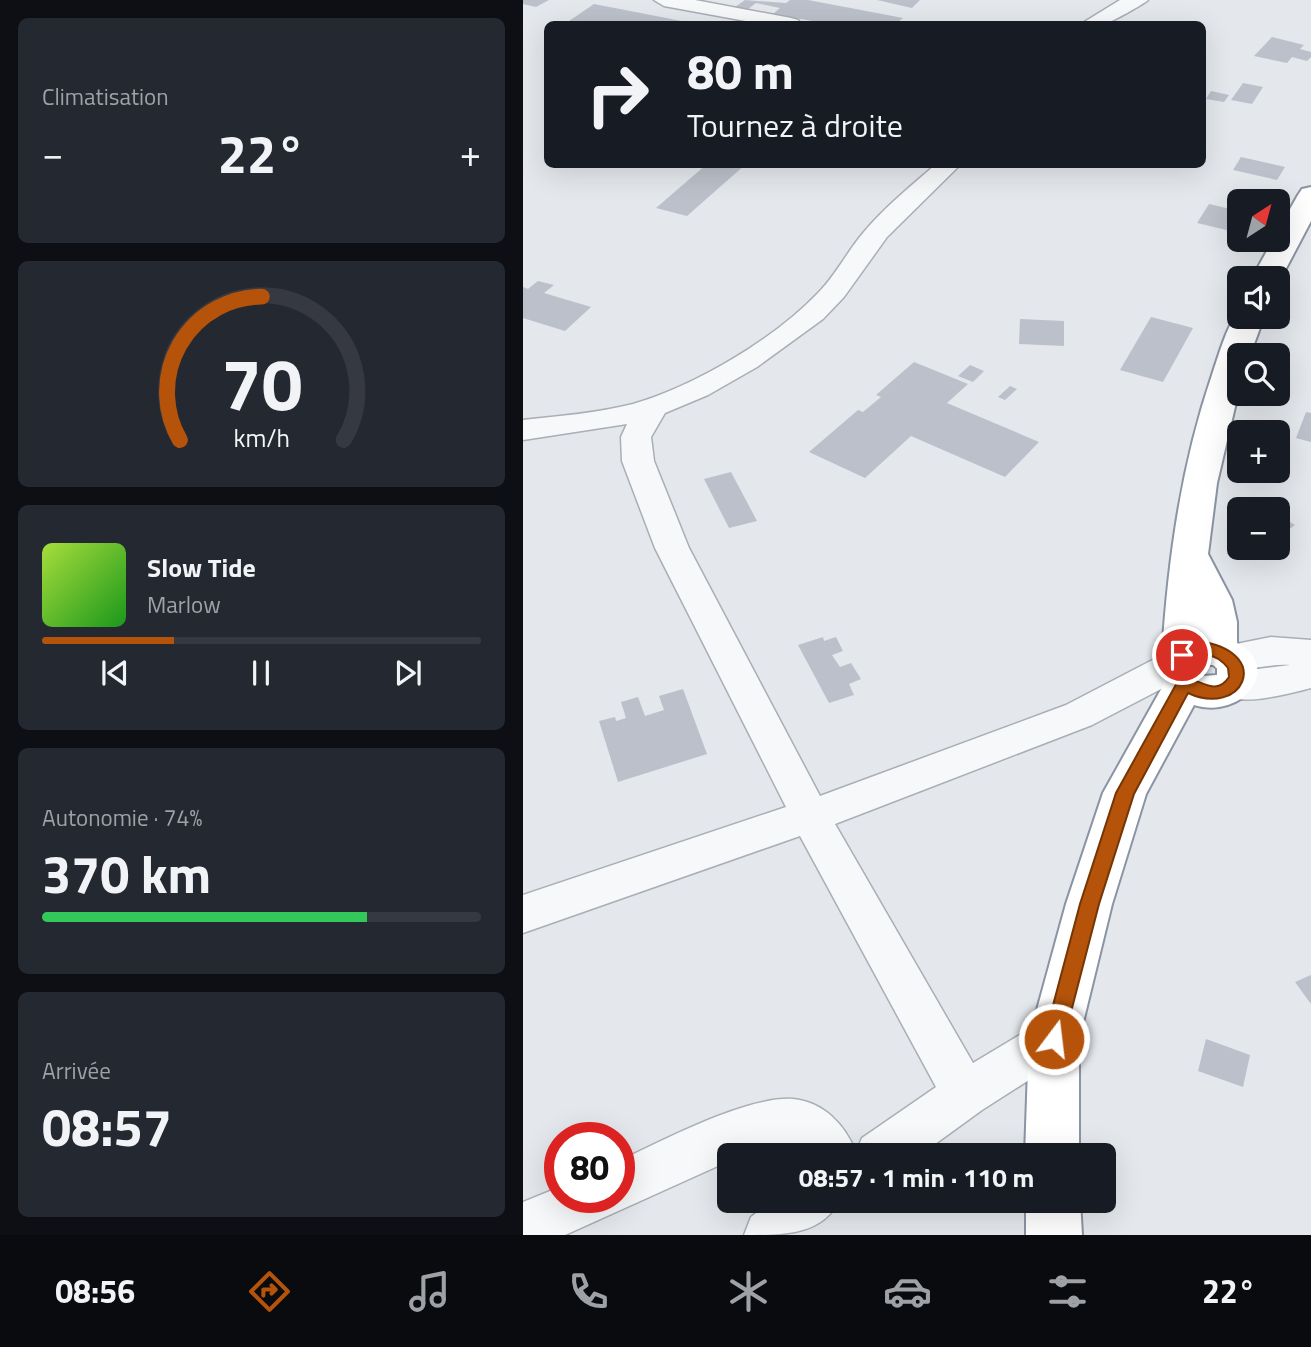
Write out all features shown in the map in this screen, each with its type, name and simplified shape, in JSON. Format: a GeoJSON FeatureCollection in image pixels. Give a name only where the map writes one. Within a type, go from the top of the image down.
{"type":"FeatureCollection","features":[{"type":"Feature","properties":{"kind":"highway"},"geometry":{"type":"LineString","coordinates":[[1273,266],[1311,195]]}},
{"type":"Feature","properties":{"kind":"highway"},"geometry":{"type":"LineString","coordinates":[[1052,1143],[1054,1039],[1089,904],[1125,793],[1204,666],[1184,593],[1204,451],[1229,364],[1244,329]]}},
{"type":"Feature","properties":{"kind":"highway"},"geometry":{"type":"LineString","coordinates":[[1053,1213],[1054,1235]]}},
{"type":"Feature","properties":{"kind":"street"},"geometry":{"type":"LineString","coordinates":[[664,0],[775,21]]}},
{"type":"Feature","properties":{"kind":"street"},"geometry":{"type":"LineString","coordinates":[[1096,21],[1119,7],[1138,0]]}},
{"type":"Feature","properties":{"kind":"street"},"geometry":{"type":"LineString","coordinates":[[523,430],[632,419],[777,343],[830,297],[868,243],[893,215],[946,168]]}},
{"type":"Feature","properties":{"kind":"street"},"geometry":{"type":"LineString","coordinates":[[632,419],[637,461],[672,548],[810,816],[965,1094]]}},
{"type":"Feature","properties":{"kind":"street"},"geometry":{"type":"LineString","coordinates":[[523,914],[810,816],[1204,666],[1271,650],[1311,654]]}},
{"type":"Feature","properties":{"kind":"street"},"geometry":{"type":"LineString","coordinates":[[1204,666],[1283,681],[1311,674]]}},
{"type":"Feature","properties":{"kind":"street"},"geometry":{"type":"LineString","coordinates":[[896,1143],[965,1094],[1054,1039]]}},
{"type":"Feature","properties":{"kind":"street"},"geometry":{"type":"LineString","coordinates":[[719,1143],[764,1126],[792,1123],[819,1133],[825,1143]]}},
{"type":"Feature","properties":{"kind":"street"},"geometry":{"type":"LineString","coordinates":[[635,1179],[717,1144]]}},
{"type":"Feature","properties":{"kind":"street"},"geometry":{"type":"LineString","coordinates":[[523,1227],[558,1213]]}},
{"type":"Feature","properties":{"kind":"street"},"geometry":{"type":"LineString","coordinates":[[769,1235],[798,1213]]}},
{"type":"Feature","properties":{"kind":"building"},"geometry":{"type":"Polygon","coordinates":[[[523,0],[549,0],[536,7],[523,4],[523,0]]]}},
{"type":"Feature","properties":{"kind":"building"},"geometry":{"type":"Polygon","coordinates":[[[745,0],[786,3],[790,0],[808,0],[903,18],[899,21],[812,21],[773,14],[780,8],[756,3],[744,12],[731,10],[745,0]]]}},
{"type":"Feature","properties":{"kind":"building"},"geometry":{"type":"Polygon","coordinates":[[[877,0],[920,0],[912,8],[877,0]]]}},
{"type":"Feature","properties":{"kind":"building"},"geometry":{"type":"Polygon","coordinates":[[[594,4],[682,21],[569,21],[594,4]]]}},
{"type":"Feature","properties":{"kind":"building"},"geometry":{"type":"Polygon","coordinates":[[[1272,37],[1304,45],[1300,49],[1311,52],[1311,57],[1307,61],[1292,57],[1287,63],[1254,56],[1272,37]]]}},
{"type":"Feature","properties":{"kind":"building"},"geometry":{"type":"Polygon","coordinates":[[[1243,83],[1263,87],[1252,104],[1231,100],[1243,83]]]}},
{"type":"Feature","properties":{"kind":"building"},"geometry":{"type":"Polygon","coordinates":[[[1211,91],[1229,95],[1224,102],[1206,99],[1211,91]]]}},
{"type":"Feature","properties":{"kind":"building"},"geometry":{"type":"Polygon","coordinates":[[[1241,157],[1285,167],[1277,180],[1233,170],[1241,157]]]}},
{"type":"Feature","properties":{"kind":"building"},"geometry":{"type":"Polygon","coordinates":[[[702,168],[741,168],[687,216],[656,208],[702,168]]]}},
{"type":"Feature","properties":{"kind":"building"},"geometry":{"type":"Polygon","coordinates":[[[1209,204],[1227,208],[1227,230],[1197,223],[1209,204]]]}},
{"type":"Feature","properties":{"kind":"building"},"geometry":{"type":"Polygon","coordinates":[[[538,281],[554,285],[544,293],[591,307],[565,331],[523,318],[523,287],[528,289],[538,281]]]}},
{"type":"Feature","properties":{"kind":"building"},"geometry":{"type":"Polygon","coordinates":[[[1151,317],[1193,328],[1163,382],[1120,370],[1151,317]]]}},
{"type":"Feature","properties":{"kind":"building"},"geometry":{"type":"Polygon","coordinates":[[[1020,319],[1064,321],[1064,346],[1019,344],[1020,319]]]}},
{"type":"Feature","properties":{"kind":"building"},"geometry":{"type":"Polygon","coordinates":[[[914,362],[968,384],[947,403],[1039,442],[1005,477],[911,436],[865,478],[809,452],[858,410],[863,412],[881,397],[876,395],[914,362]]]}},
{"type":"Feature","properties":{"kind":"building"},"geometry":{"type":"Polygon","coordinates":[[[970,365],[984,371],[973,382],[958,376],[970,365]]]}},
{"type":"Feature","properties":{"kind":"building"},"geometry":{"type":"Polygon","coordinates":[[[1010,386],[1017,389],[1005,400],[998,397],[1010,386]]]}},
{"type":"Feature","properties":{"kind":"building"},"geometry":{"type":"Polygon","coordinates":[[[1306,412],[1311,413],[1311,442],[1296,438],[1306,412]]]}},
{"type":"Feature","properties":{"kind":"building"},"geometry":{"type":"Polygon","coordinates":[[[731,472],[757,521],[729,528],[704,479],[731,472]]]}},
{"type":"Feature","properties":{"kind":"building"},"geometry":{"type":"Polygon","coordinates":[[[823,637],[824,641],[836,637],[843,651],[832,655],[840,667],[851,663],[861,679],[849,684],[854,695],[829,703],[798,645],[823,637]]]}},
{"type":"Feature","properties":{"kind":"building"},"geometry":{"type":"Polygon","coordinates":[[[683,689],[707,754],[618,782],[599,721],[615,717],[616,721],[626,718],[621,702],[638,697],[645,716],[664,710],[659,696],[683,689]]]}},
{"type":"Feature","properties":{"kind":"building"},"geometry":{"type":"Polygon","coordinates":[[[1311,975],[1311,1004],[1295,982],[1311,975]]]}},
{"type":"Feature","properties":{"kind":"building"},"geometry":{"type":"Polygon","coordinates":[[[1206,1039],[1250,1055],[1243,1087],[1198,1071],[1206,1039]]]}},
{"type":"Feature","properties":{"kind":"route"},"geometry":{"type":"LineString","coordinates":[[1054,1039],[1089,904],[1125,793],[1185,683],[1210,694],[1223,692],[1233,686],[1237,677],[1236,667],[1229,658],[1217,651],[1204,648],[1182,655]]}}]}
